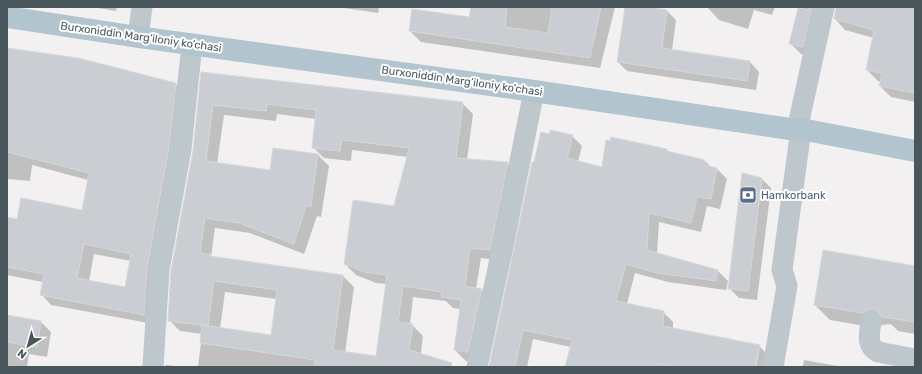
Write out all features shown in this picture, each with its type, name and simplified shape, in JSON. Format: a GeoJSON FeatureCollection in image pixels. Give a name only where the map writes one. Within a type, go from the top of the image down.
{"type":"FeatureCollection","features":[{"type":"Feature","properties":{"kind":"main road","name":"Burxoniddin Marg’iloniy ko’chasi"},"geometry":{"type":"LineString","coordinates":[[7,16],[138,37],[799,129],[915,151]]}},
{"type":"Feature","properties":{"kind":"street"},"geometry":{"type":"LineString","coordinates":[[138,37],[142,7]]}},
{"type":"Feature","properties":{"kind":"street"},"geometry":{"type":"LineString","coordinates":[[773,367],[787,286],[782,270],[799,129],[824,7]]}},
{"type":"Feature","properties":{"kind":"street"},"geometry":{"type":"LineString","coordinates":[[152,367],[159,270],[181,149],[192,44]]}},
{"type":"Feature","properties":{"kind":"street"},"geometry":{"type":"LineString","coordinates":[[477,367],[534,91]]}},
{"type":"Feature","properties":{"kind":"street"},"geometry":{"type":"LineString","coordinates":[[871,321],[869,342],[874,350],[915,359]]}},
{"type":"Feature","properties":{"kind":"building"},"geometry":{"type":"Polygon","coordinates":[[[471,7],[507,7],[505,27],[548,33],[552,7],[601,7],[590,58],[409,31],[412,9],[469,17],[471,7]]]}},
{"type":"Feature","properties":{"kind":"building"},"geometry":{"type":"Polygon","coordinates":[[[625,7],[646,7],[667,10],[662,48],[750,61],[747,81],[617,62],[625,7]]]}},
{"type":"Feature","properties":{"kind":"building"},"geometry":{"type":"Polygon","coordinates":[[[809,7],[812,7],[803,47],[789,44],[798,8],[809,10],[809,7]]]}},
{"type":"Feature","properties":{"kind":"building"},"geometry":{"type":"Polygon","coordinates":[[[836,7],[915,7],[915,93],[879,86],[882,73],[866,70],[874,30],[834,19],[836,7]]]}},
{"type":"Feature","properties":{"kind":"building"},"geometry":{"type":"Polygon","coordinates":[[[7,48],[78,58],[176,83],[169,147],[147,268],[144,315],[40,295],[44,274],[7,267],[7,217],[17,219],[21,198],[82,210],[89,173],[7,152],[7,48]],[[84,244],[77,278],[125,287],[131,254],[84,244]]]}},
{"type":"Feature","properties":{"kind":"building"},"geometry":{"type":"Polygon","coordinates":[[[201,72],[463,102],[456,158],[508,162],[490,250],[470,248],[465,286],[482,289],[468,352],[454,350],[461,300],[441,297],[442,292],[403,286],[398,322],[413,324],[409,350],[452,363],[451,367],[314,367],[315,360],[200,343],[202,325],[168,321],[171,271],[193,151],[201,72]],[[267,104],[266,111],[213,105],[206,161],[270,170],[273,148],[318,154],[311,206],[306,206],[294,244],[239,223],[205,218],[200,253],[211,255],[210,256],[343,275],[333,350],[376,356],[387,275],[365,272],[344,264],[353,200],[394,206],[409,148],[342,140],[340,151],[312,148],[316,110],[267,104]],[[214,281],[208,326],[271,335],[277,290],[214,281]]]}},
{"type":"Feature","properties":{"kind":"building"},"geometry":{"type":"Polygon","coordinates":[[[550,130],[573,135],[567,158],[602,167],[606,140],[610,141],[611,137],[667,149],[667,151],[705,160],[704,165],[717,168],[711,199],[697,197],[691,223],[649,213],[647,250],[718,270],[716,281],[657,273],[626,264],[616,301],[664,311],[663,326],[760,345],[755,367],[675,367],[659,364],[659,367],[565,367],[572,340],[523,330],[515,367],[489,367],[532,162],[534,162],[541,132],[549,134],[550,130]]]}},
{"type":"Feature","properties":{"kind":"building"},"geometry":{"type":"Polygon","coordinates":[[[742,173],[762,178],[748,291],[728,289],[742,173]]]}},
{"type":"Feature","properties":{"kind":"building"},"geometry":{"type":"Polygon","coordinates":[[[823,250],[915,266],[915,322],[882,317],[873,309],[862,313],[814,305],[823,250]]]}},
{"type":"Feature","properties":{"kind":"building"},"geometry":{"type":"Polygon","coordinates":[[[7,315],[41,321],[37,347],[7,342],[7,315]]]}},
{"type":"Feature","properties":{"kind":"place","name":"Hamkorbank"},"geometry":{"type":"Point","coordinates":[748,195]}}]}
